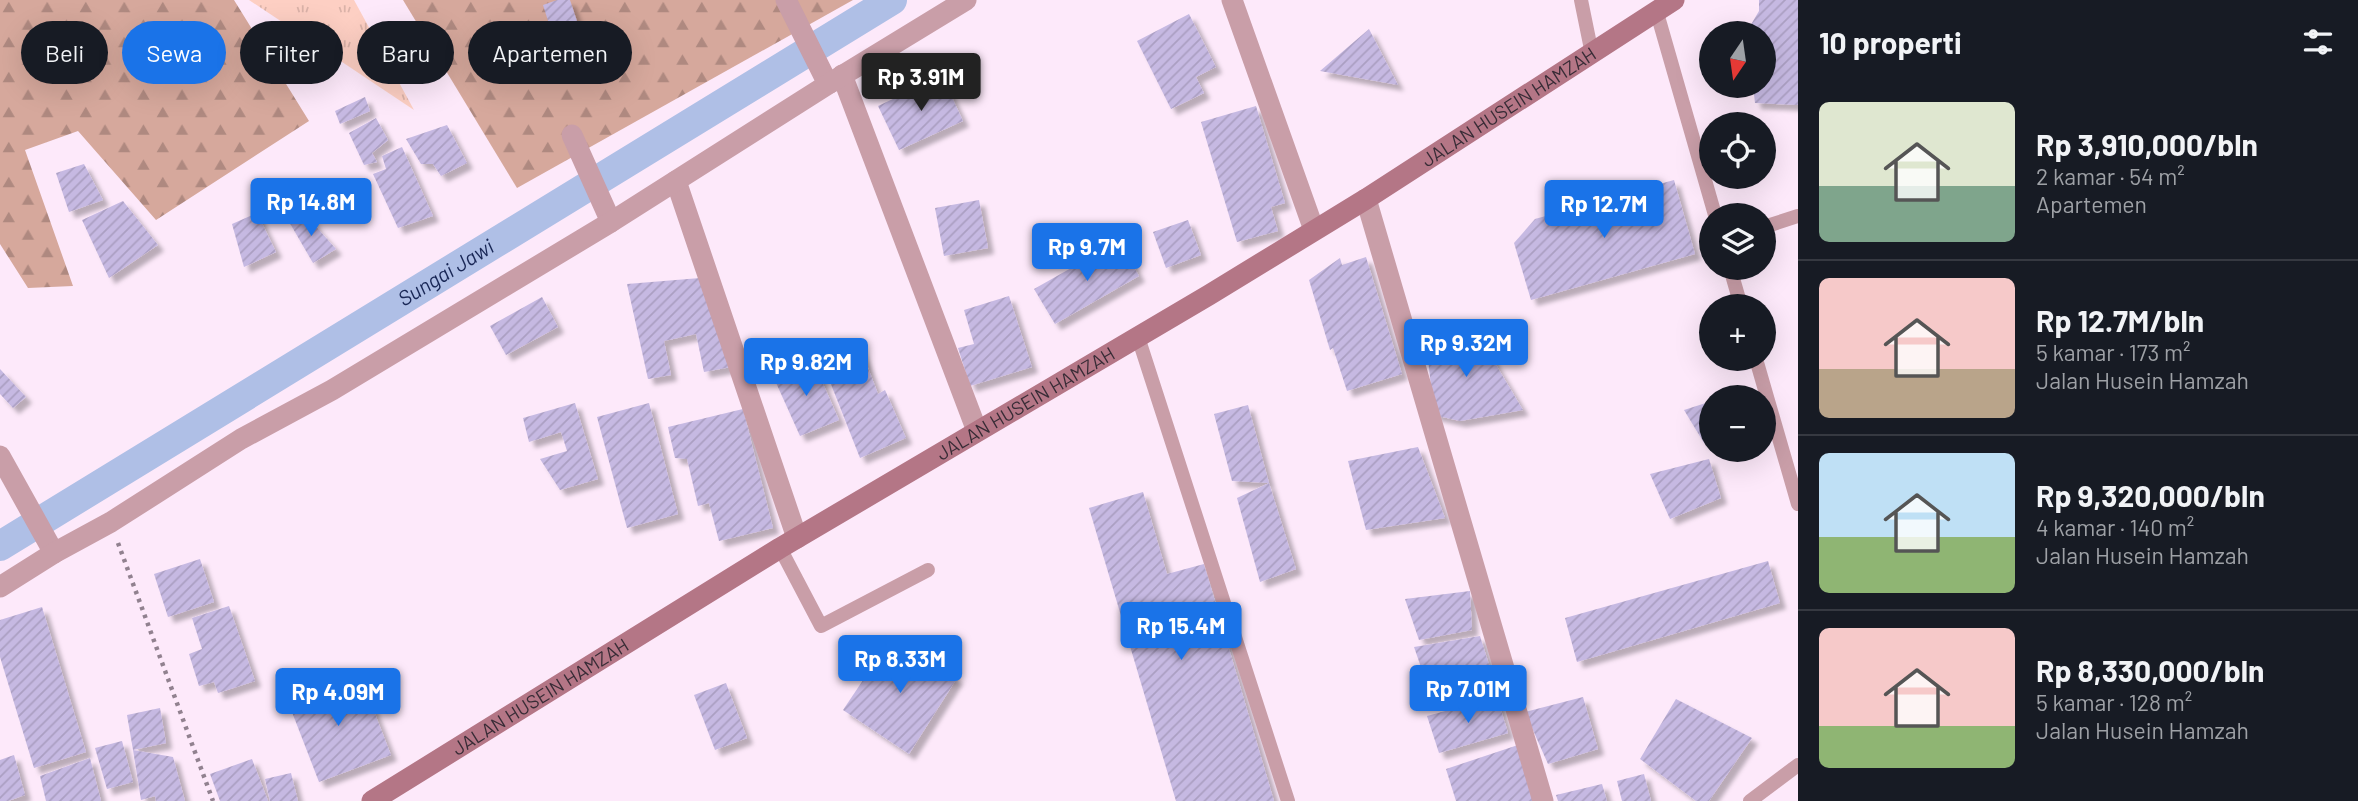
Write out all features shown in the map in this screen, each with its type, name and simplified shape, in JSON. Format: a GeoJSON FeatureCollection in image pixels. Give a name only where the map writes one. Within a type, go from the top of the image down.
{"type":"FeatureCollection","features":[{"type":"Feature","properties":{"kind":"street"},"geometry":{"type":"LineString","coordinates":[[786,0],[799,25],[839,83],[977,431]]}},
{"type":"Feature","properties":{"kind":"street"},"geometry":{"type":"LineString","coordinates":[[0,587],[51,547],[110,522],[241,439],[332,390],[839,83],[966,0]]}},
{"type":"Feature","properties":{"kind":"street"},"geometry":{"type":"LineString","coordinates":[[1232,0],[1314,230]]}},
{"type":"Feature","properties":{"kind":"street","name":"JALAN HUSEIN HAMZAH"},"geometry":{"type":"LineString","coordinates":[[372,801],[789,543],[1366,199],[1674,0]]}},
{"type":"Feature","properties":{"kind":"street"},"geometry":{"type":"LineString","coordinates":[[572,135],[611,222]]}},
{"type":"Feature","properties":{"kind":"street"},"geometry":{"type":"LineString","coordinates":[[676,181],[789,543]]}},
{"type":"Feature","properties":{"kind":"street"},"geometry":{"type":"LineString","coordinates":[[1366,199],[1543,801]]}},
{"type":"Feature","properties":{"kind":"street"},"geometry":{"type":"LineString","coordinates":[[0,456],[51,547]]}},
{"type":"Feature","properties":{"kind":"lane"},"geometry":{"type":"LineString","coordinates":[[1581,0],[1592,54]]}},
{"type":"Feature","properties":{"kind":"lane"},"geometry":{"type":"LineString","coordinates":[[1657,13],[1712,203]]}},
{"type":"Feature","properties":{"kind":"lane"},"geometry":{"type":"LineString","coordinates":[[1776,223],[1798,216]]}},
{"type":"Feature","properties":{"kind":"lane"},"geometry":{"type":"LineString","coordinates":[[1138,337],[1288,801]]}},
{"type":"Feature","properties":{"kind":"lane"},"geometry":{"type":"LineString","coordinates":[[1759,371],[1798,504]]}},
{"type":"Feature","properties":{"kind":"lane"},"geometry":{"type":"LineString","coordinates":[[789,543],[821,626],[928,570]]}},
{"type":"Feature","properties":{"kind":"lane"},"geometry":{"type":"LineString","coordinates":[[1750,801],[1796,771]]}},
{"type":"Feature","properties":{"kind":"path"},"geometry":{"type":"LineString","coordinates":[[110,522],[213,801]]}},
{"type":"Feature","properties":{"kind":"green space"},"geometry":{"type":"Polygon","coordinates":[[[0,0],[234,0],[247,21],[240,21],[240,84],[286,84],[309,121],[156,220],[78,131],[25,150],[73,286],[28,288],[0,244],[0,0]]]}},
{"type":"Feature","properties":{"kind":"green space"},"geometry":{"type":"Polygon","coordinates":[[[249,0],[354,0],[365,21],[357,21],[357,72],[343,63],[343,21],[280,21],[249,0]]]}},
{"type":"Feature","properties":{"kind":"green space"},"geometry":{"type":"Polygon","coordinates":[[[403,0],[853,0],[517,188],[454,84],[454,21],[416,21],[403,0]]]}},
{"type":"Feature","properties":{"kind":"green space"},"geometry":{"type":"Polygon","coordinates":[[[375,84],[400,84],[414,110],[375,84]]]}},
{"type":"Feature","properties":{"kind":"building"},"geometry":{"type":"Polygon","coordinates":[[[557,0],[570,0],[577,21],[548,21],[543,5],[557,0]]]}},
{"type":"Feature","properties":{"kind":"building"},"geometry":{"type":"Polygon","coordinates":[[[1759,0],[1798,0],[1798,105],[1755,103],[1754,98],[1776,98],[1776,21],[1753,21],[1759,11],[1759,0]]]}},
{"type":"Feature","properties":{"kind":"building"},"geometry":{"type":"Polygon","coordinates":[[[1189,14],[1216,67],[1196,77],[1204,93],[1171,109],[1137,41],[1189,14]]]}},
{"type":"Feature","properties":{"kind":"building"},"geometry":{"type":"Polygon","coordinates":[[[1369,29],[1398,85],[1320,71],[1369,29]]]}},
{"type":"Feature","properties":{"kind":"building"},"geometry":{"type":"Polygon","coordinates":[[[942,76],[963,121],[899,150],[878,106],[942,76]]]}},
{"type":"Feature","properties":{"kind":"building"},"geometry":{"type":"Polygon","coordinates":[[[365,97],[370,111],[340,124],[335,111],[365,97]]]}},
{"type":"Feature","properties":{"kind":"building"},"geometry":{"type":"Polygon","coordinates":[[[1256,106],[1285,203],[1271,207],[1278,231],[1237,242],[1201,122],[1256,106]]]}},
{"type":"Feature","properties":{"kind":"building"},"geometry":{"type":"Polygon","coordinates":[[[376,118],[388,140],[372,153],[377,162],[364,165],[349,133],[376,118]]]}},
{"type":"Feature","properties":{"kind":"building"},"geometry":{"type":"Polygon","coordinates":[[[447,125],[467,163],[441,176],[433,164],[421,164],[406,139],[447,125]]]}},
{"type":"Feature","properties":{"kind":"building"},"geometry":{"type":"Polygon","coordinates":[[[402,147],[433,216],[398,228],[373,174],[386,169],[382,156],[402,147]]]}},
{"type":"Feature","properties":{"kind":"building"},"geometry":{"type":"Polygon","coordinates":[[[84,164],[103,200],[69,212],[56,173],[84,164]]]}},
{"type":"Feature","properties":{"kind":"building"},"geometry":{"type":"Polygon","coordinates":[[[1674,180],[1695,254],[1531,300],[1514,243],[1535,219],[1674,180]]]}},
{"type":"Feature","properties":{"kind":"building"},"geometry":{"type":"Polygon","coordinates":[[[979,200],[988,248],[944,256],[935,208],[979,200]]]}},
{"type":"Feature","properties":{"kind":"building"},"geometry":{"type":"Polygon","coordinates":[[[123,201],[158,245],[109,278],[82,220],[123,201]]]}},
{"type":"Feature","properties":{"kind":"building"},"geometry":{"type":"Polygon","coordinates":[[[257,213],[276,252],[244,267],[232,224],[257,213]]]}},
{"type":"Feature","properties":{"kind":"building"},"geometry":{"type":"Polygon","coordinates":[[[304,213],[336,249],[313,263],[288,220],[304,213]]]}},
{"type":"Feature","properties":{"kind":"building"},"geometry":{"type":"Polygon","coordinates":[[[1188,220],[1201,255],[1166,268],[1153,232],[1188,220]]]}},
{"type":"Feature","properties":{"kind":"building"},"geometry":{"type":"Polygon","coordinates":[[[1119,241],[1139,276],[1055,324],[1034,289],[1119,241]]]}},
{"type":"Feature","properties":{"kind":"building"},"geometry":{"type":"Polygon","coordinates":[[[1366,257],[1402,374],[1347,391],[1333,348],[1330,350],[1309,280],[1340,258],[1342,265],[1366,257]]]}},
{"type":"Feature","properties":{"kind":"building"},"geometry":{"type":"Polygon","coordinates":[[[700,278],[731,367],[704,372],[696,334],[664,341],[671,375],[648,379],[627,284],[700,278]]]}},
{"type":"Feature","properties":{"kind":"building"},"geometry":{"type":"Polygon","coordinates":[[[1009,296],[1032,367],[970,386],[958,348],[974,344],[964,310],[1009,296]]]}},
{"type":"Feature","properties":{"kind":"building"},"geometry":{"type":"Polygon","coordinates":[[[542,297],[558,327],[506,355],[490,326],[542,297]]]}},
{"type":"Feature","properties":{"kind":"building"},"geometry":{"type":"Polygon","coordinates":[[[1425,331],[1480,338],[1523,410],[1460,421],[1434,415],[1425,331]]]}},
{"type":"Feature","properties":{"kind":"building"},"geometry":{"type":"Polygon","coordinates":[[[859,344],[878,394],[885,390],[906,438],[860,458],[821,359],[859,344]]]}},
{"type":"Feature","properties":{"kind":"building"},"geometry":{"type":"Polygon","coordinates":[[[813,361],[839,420],[800,436],[773,376],[813,361]]]}},
{"type":"Feature","properties":{"kind":"building"},"geometry":{"type":"Polygon","coordinates":[[[0,369],[26,397],[13,408],[0,394],[0,369]]]}},
{"type":"Feature","properties":{"kind":"building"},"geometry":{"type":"Polygon","coordinates":[[[575,403],[598,479],[560,490],[540,459],[567,451],[561,432],[529,442],[523,418],[575,403]]]}},
{"type":"Feature","properties":{"kind":"building"},"geometry":{"type":"Polygon","coordinates":[[[649,403],[678,514],[627,528],[597,417],[649,403]]]}},
{"type":"Feature","properties":{"kind":"building"},"geometry":{"type":"Polygon","coordinates":[[[1248,405],[1269,483],[1232,481],[1214,414],[1248,405]]]}},
{"type":"Feature","properties":{"kind":"building"},"geometry":{"type":"Polygon","coordinates":[[[1699,405],[1699,435],[1684,410],[1699,405]]]}},
{"type":"Feature","properties":{"kind":"building"},"geometry":{"type":"Polygon","coordinates":[[[743,409],[773,528],[719,541],[709,503],[698,506],[687,459],[675,458],[668,427],[743,409]]]}},
{"type":"Feature","properties":{"kind":"building"},"geometry":{"type":"Polygon","coordinates":[[[1418,447],[1445,518],[1366,530],[1348,461],[1418,447]]]}},
{"type":"Feature","properties":{"kind":"building"},"geometry":{"type":"Polygon","coordinates":[[[1699,462],[1710,462],[1721,498],[1670,519],[1650,474],[1699,462]]]}},
{"type":"Feature","properties":{"kind":"building"},"geometry":{"type":"Polygon","coordinates":[[[1269,483],[1296,569],[1260,582],[1237,498],[1269,483]]]}},
{"type":"Feature","properties":{"kind":"building"},"geometry":{"type":"Polygon","coordinates":[[[1143,492],[1167,574],[1204,564],[1274,801],[1176,801],[1089,508],[1143,492]]]}},
{"type":"Feature","properties":{"kind":"building"},"geometry":{"type":"Polygon","coordinates":[[[200,559],[214,602],[168,617],[154,574],[200,559]]]}},
{"type":"Feature","properties":{"kind":"building"},"geometry":{"type":"Polygon","coordinates":[[[1768,561],[1780,603],[1577,662],[1565,618],[1768,561]]]}},
{"type":"Feature","properties":{"kind":"building"},"geometry":{"type":"Polygon","coordinates":[[[1470,591],[1472,630],[1419,640],[1405,599],[1470,591]]]}},
{"type":"Feature","properties":{"kind":"building"},"geometry":{"type":"Polygon","coordinates":[[[229,606],[255,681],[218,693],[214,682],[199,686],[189,654],[202,649],[192,618],[229,606]]]}},
{"type":"Feature","properties":{"kind":"building"},"geometry":{"type":"Polygon","coordinates":[[[42,607],[86,752],[34,768],[0,657],[0,620],[42,607]]]}},
{"type":"Feature","properties":{"kind":"building"},"geometry":{"type":"Polygon","coordinates":[[[1480,636],[1495,684],[1433,702],[1414,647],[1480,636]]]}},
{"type":"Feature","properties":{"kind":"building"},"geometry":{"type":"Polygon","coordinates":[[[892,637],[957,678],[909,754],[843,710],[892,637]]]}},
{"type":"Feature","properties":{"kind":"building"},"geometry":{"type":"Polygon","coordinates":[[[361,678],[391,755],[319,782],[285,694],[320,680],[325,692],[361,678]]]}},
{"type":"Feature","properties":{"kind":"building"},"geometry":{"type":"Polygon","coordinates":[[[726,683],[747,738],[715,750],[694,695],[726,683]]]}},
{"type":"Feature","properties":{"kind":"building"},"geometry":{"type":"Polygon","coordinates":[[[1497,697],[1508,733],[1439,753],[1427,716],[1497,697]]]}},
{"type":"Feature","properties":{"kind":"building"},"geometry":{"type":"Polygon","coordinates":[[[1583,697],[1598,749],[1548,764],[1525,712],[1583,697]]]}},
{"type":"Feature","properties":{"kind":"building"},"geometry":{"type":"Polygon","coordinates":[[[1676,699],[1752,738],[1709,801],[1696,801],[1640,759],[1676,699]]]}},
{"type":"Feature","properties":{"kind":"building"},"geometry":{"type":"Polygon","coordinates":[[[160,708],[166,743],[133,750],[127,715],[160,708]]]}},
{"type":"Feature","properties":{"kind":"building"},"geometry":{"type":"Polygon","coordinates":[[[122,741],[133,782],[107,789],[95,748],[122,741]]]}},
{"type":"Feature","properties":{"kind":"building"},"geometry":{"type":"Polygon","coordinates":[[[1518,745],[1536,801],[1456,801],[1446,769],[1518,745]]]}},
{"type":"Feature","properties":{"kind":"building"},"geometry":{"type":"Polygon","coordinates":[[[133,750],[173,757],[185,801],[156,801],[155,796],[141,800],[133,750]]]}},
{"type":"Feature","properties":{"kind":"building"},"geometry":{"type":"Polygon","coordinates":[[[14,755],[25,795],[0,801],[0,760],[14,755]]]}},
{"type":"Feature","properties":{"kind":"building"},"geometry":{"type":"Polygon","coordinates":[[[90,758],[101,801],[46,801],[40,776],[90,758]]]}},
{"type":"Feature","properties":{"kind":"building"},"geometry":{"type":"Polygon","coordinates":[[[252,759],[268,801],[220,801],[210,774],[252,759]]]}},
{"type":"Feature","properties":{"kind":"building"},"geometry":{"type":"Polygon","coordinates":[[[291,773],[298,801],[270,801],[265,779],[291,773]]]}},
{"type":"Feature","properties":{"kind":"building"},"geometry":{"type":"Polygon","coordinates":[[[1644,774],[1651,801],[1622,801],[1617,781],[1644,774]]]}},
{"type":"Feature","properties":{"kind":"building"},"geometry":{"type":"Polygon","coordinates":[[[1602,784],[1607,801],[1558,801],[1556,795],[1602,784]]]}},
{"type":"Feature","properties":{"kind":"waterway","name":"Sungai Jawi"},"geometry":{"type":"LineString","coordinates":[[0,546],[892,0]]}}]}
